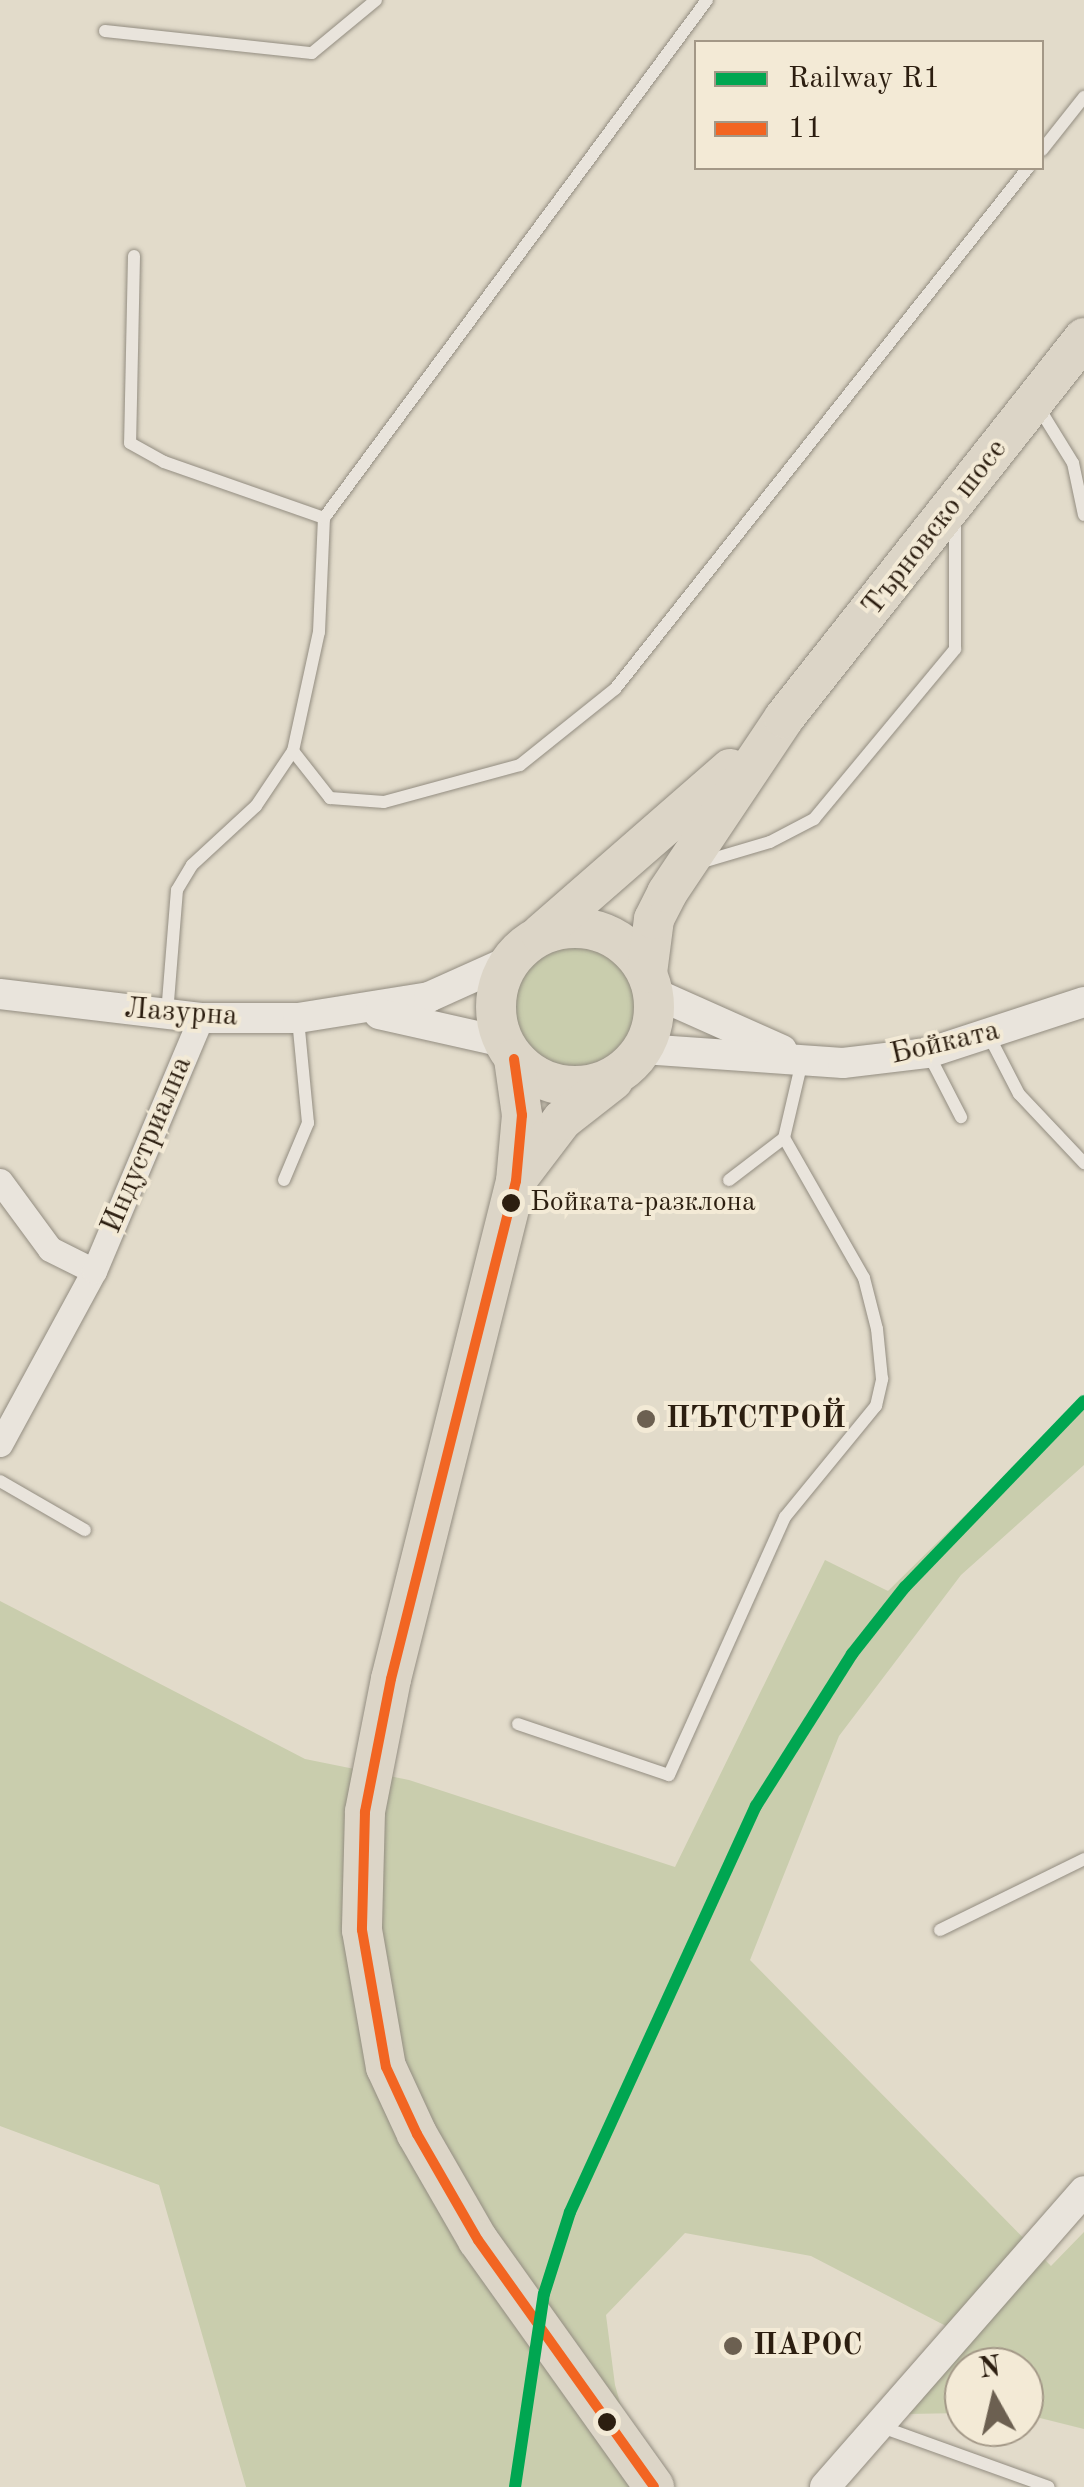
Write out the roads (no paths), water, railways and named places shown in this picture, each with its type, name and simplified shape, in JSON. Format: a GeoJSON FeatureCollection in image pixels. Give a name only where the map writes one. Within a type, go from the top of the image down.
{"type":"FeatureCollection","features":[{"type":"Feature","properties":{"kind":"main road","name":"Търновско шосе"},"geometry":{"type":"LineString","coordinates":[[650,983],[654,919],[683,868],[784,718],[1084,338]]}},
{"type":"Feature","properties":{"kind":"main road","name":"Търновско шосе"},"geometry":{"type":"LineString","coordinates":[[524,949],[784,718]]}},
{"type":"Feature","properties":{"kind":"main road"},"geometry":{"type":"LineString","coordinates":[[516,1181],[562,1120],[634,1059],[650,983],[632,952],[600,932],[563,928],[524,949],[495,1001],[522,1115],[516,1181],[433,1494],[361,1849],[366,1969],[386,2067],[478,2240],[654,2487]]}},
{"type":"Feature","properties":{"kind":"main road"},"geometry":{"type":"LineString","coordinates":[[508,1051],[556,1084],[592,1084],[634,1059]]}},
{"type":"Feature","properties":{"kind":"street","name":"Лазурна"},"geometry":{"type":"LineString","coordinates":[[0,994],[201,1018],[298,1018],[362,1011],[456,989],[524,949]]}},
{"type":"Feature","properties":{"kind":"street","name":"Бойката"},"geometry":{"type":"LineString","coordinates":[[650,983],[803,1059]]}},
{"type":"Feature","properties":{"kind":"street","name":"Бойката"},"geometry":{"type":"LineString","coordinates":[[634,1059],[803,1059],[842,1064],[928,1053],[1084,1002]]}},
{"type":"Feature","properties":{"kind":"street","name":"Лазурна"},"geometry":{"type":"LineString","coordinates":[[362,1011],[457,1026],[508,1051]]}},
{"type":"Feature","properties":{"kind":"street","name":"Индустриална"},"geometry":{"type":"LineString","coordinates":[[0,1444],[94,1271],[201,1018]]}},
{"type":"Feature","properties":{"kind":"street","name":"Индустриална"},"geometry":{"type":"LineString","coordinates":[[0,1180],[50,1249],[94,1271]]}},
{"type":"Feature","properties":{"kind":"street"},"geometry":{"type":"LineString","coordinates":[[825,2487],[1084,2192]]}},
{"type":"Feature","properties":{"kind":"lane"},"geometry":{"type":"LineString","coordinates":[[106,31],[312,53],[376,0]]}},
{"type":"Feature","properties":{"kind":"lane"},"geometry":{"type":"LineString","coordinates":[[167,1014],[177,890],[192,866],[256,806],[293,751],[319,632],[324,518],[707,0]]}},
{"type":"Feature","properties":{"kind":"lane"},"geometry":{"type":"LineString","coordinates":[[1044,147],[1084,97]]}},
{"type":"Feature","properties":{"kind":"lane"},"geometry":{"type":"LineString","coordinates":[[293,751],[330,798],[384,802],[520,765],[614,689],[1026,170]]}},
{"type":"Feature","properties":{"kind":"lane"},"geometry":{"type":"LineString","coordinates":[[134,256],[130,443],[164,462],[324,518]]}},
{"type":"Feature","properties":{"kind":"lane"},"geometry":{"type":"LineString","coordinates":[[1035,400],[1073,463],[1084,514]]}},
{"type":"Feature","properties":{"kind":"lane"},"geometry":{"type":"LineString","coordinates":[[683,868],[770,842],[814,819],[955,649],[955,502]]}},
{"type":"Feature","properties":{"kind":"lane"},"geometry":{"type":"LineString","coordinates":[[284,1180],[308,1123],[298,1018]]}},
{"type":"Feature","properties":{"kind":"lane"},"geometry":{"type":"LineString","coordinates":[[989,1036],[1019,1094],[1084,1164]]}},
{"type":"Feature","properties":{"kind":"lane"},"geometry":{"type":"LineString","coordinates":[[928,1053],[961,1118]]}},
{"type":"Feature","properties":{"kind":"lane"},"geometry":{"type":"LineString","coordinates":[[730,1180],[784,1138],[803,1059]]}},
{"type":"Feature","properties":{"kind":"lane"},"geometry":{"type":"LineString","coordinates":[[518,1724],[669,1775],[786,1517],[876,1406],[882,1379],[877,1329],[864,1278],[784,1138]]}},
{"type":"Feature","properties":{"kind":"lane"},"geometry":{"type":"LineString","coordinates":[[0,1481],[85,1530]]}},
{"type":"Feature","properties":{"kind":"lane"},"geometry":{"type":"LineString","coordinates":[[940,1930],[1084,1859]]}},
{"type":"Feature","properties":{"kind":"lane"},"geometry":{"type":"LineString","coordinates":[[879,2426],[1050,2487]]}},
{"type":"Feature","properties":{"kind":"rail line","name":"R1"},"geometry":{"type":"LineString","coordinates":[[515,2487],[544,2294],[570,2212],[756,1806],[852,1654],[905,1587],[1084,1401]]}},
{"type":"Feature","properties":{"kind":"place","name":"Бойката-разклона"},"geometry":{"type":"Point","coordinates":[511,1203]}},
{"type":"Feature","properties":{"kind":"place","name":"ПЪТСТРОЙ"},"geometry":{"type":"Point","coordinates":[646,1419]}},
{"type":"Feature","properties":{"kind":"place","name":"ПАРОС"},"geometry":{"type":"Point","coordinates":[733,2346]}}]}
